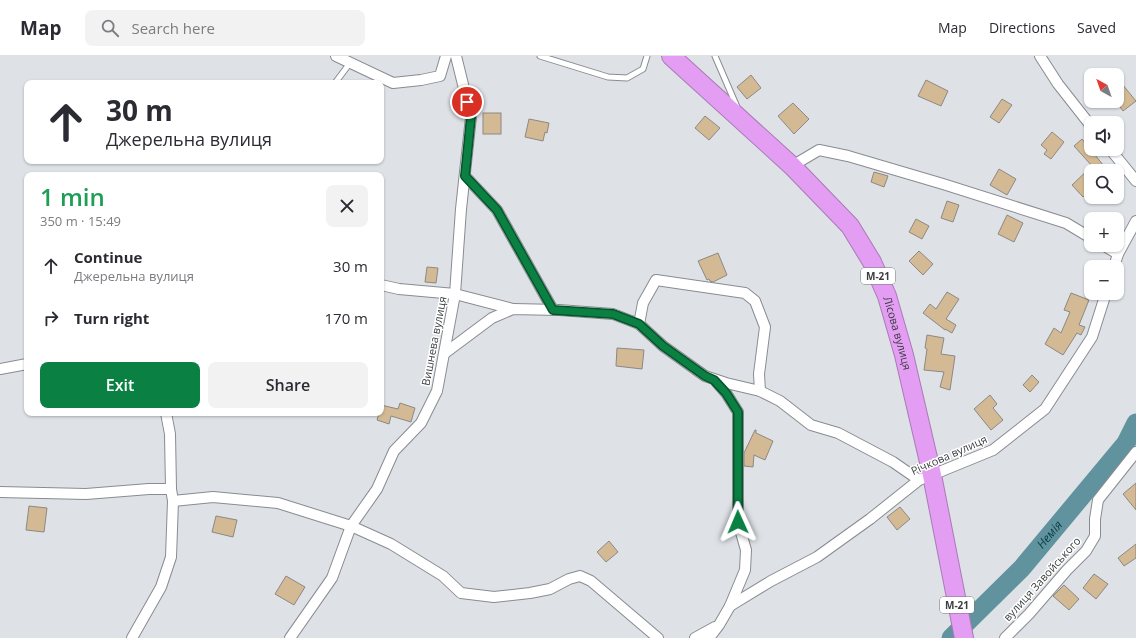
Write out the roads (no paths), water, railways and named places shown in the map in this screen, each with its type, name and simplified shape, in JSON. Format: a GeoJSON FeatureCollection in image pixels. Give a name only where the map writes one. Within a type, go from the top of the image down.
{"type":"FeatureCollection","features":[{"type":"Feature","properties":{"kind":"highway","name":"Лісова вулиця"},"geometry":{"type":"LineString","coordinates":[[671,56],[792,166],[850,226],[872,262],[887,296],[904,355],[926,478],[950,572],[964,638]]}},
{"type":"Feature","properties":{"kind":"street"},"geometry":{"type":"LineString","coordinates":[[336,56],[392,83],[421,80],[440,76],[446,56]]}},
{"type":"Feature","properties":{"kind":"street","name":"Вишнева вулиця"},"geometry":{"type":"LineString","coordinates":[[290,638],[332,578],[351,526],[377,489],[394,451],[421,423],[437,391],[455,294],[471,117],[456,56]]}},
{"type":"Feature","properties":{"kind":"street"},"geometry":{"type":"LineString","coordinates":[[1040,56],[1058,84],[1084,117]]}},
{"type":"Feature","properties":{"kind":"street"},"geometry":{"type":"LineString","coordinates":[[792,166],[819,150],[848,156],[1066,223],[1084,234]]}},
{"type":"Feature","properties":{"kind":"street"},"geometry":{"type":"LineString","coordinates":[[1116,156],[1136,181]]}},
{"type":"Feature","properties":{"kind":"street"},"geometry":{"type":"LineString","coordinates":[[465,176],[497,210],[553,310]]}},
{"type":"Feature","properties":{"kind":"street"},"geometry":{"type":"LineString","coordinates":[[1116,260],[1136,222]]}},
{"type":"Feature","properties":{"kind":"street"},"geometry":{"type":"LineString","coordinates":[[639,324],[643,302],[656,280],[745,293],[755,301],[765,327],[759,374],[760,391]]}},
{"type":"Feature","properties":{"kind":"street"},"geometry":{"type":"LineString","coordinates":[[384,286],[399,289],[455,294],[513,309],[613,314],[639,324],[663,346],[705,376],[714,380],[760,391],[780,401],[812,425],[838,433],[926,478]]}},
{"type":"Feature","properties":{"kind":"street","name":"Річкова вулиця"},"geometry":{"type":"LineString","coordinates":[[730,606],[771,581],[817,557],[926,478],[993,450],[1045,409],[1092,337],[1104,300]]}},
{"type":"Feature","properties":{"kind":"street"},"geometry":{"type":"LineString","coordinates":[[445,353],[492,318],[513,309]]}},
{"type":"Feature","properties":{"kind":"street"},"geometry":{"type":"LineString","coordinates":[[0,369],[24,365]]}},
{"type":"Feature","properties":{"kind":"street","name":"Річкова вулиця"},"geometry":{"type":"LineString","coordinates":[[709,638],[719,625],[730,606],[744,570],[746,550],[738,522],[738,412],[726,393],[714,380]]}},
{"type":"Feature","properties":{"kind":"street"},"geometry":{"type":"LineString","coordinates":[[132,638],[161,587],[170,557],[173,501],[171,489],[170,434],[167,416]]}},
{"type":"Feature","properties":{"kind":"street","name":"вулиця Завойського"},"geometry":{"type":"LineString","coordinates":[[1005,638],[1029,614],[1067,570],[1086,551],[1095,536],[1095,519],[1098,500],[1136,452]]}},
{"type":"Feature","properties":{"kind":"street"},"geometry":{"type":"LineString","coordinates":[[0,492],[86,494],[149,488],[171,489]]}},
{"type":"Feature","properties":{"kind":"street"},"geometry":{"type":"LineString","coordinates":[[173,501],[212,498],[278,503],[351,526],[391,544],[443,576],[461,593],[494,598],[530,593],[550,589],[568,579],[580,576],[591,582],[658,638]]}},
{"type":"Feature","properties":{"kind":"street"},"geometry":{"type":"LineString","coordinates":[[695,638],[719,625]]}},
{"type":"Feature","properties":{"kind":"lane"},"geometry":{"type":"LineString","coordinates":[[540,56],[614,78],[627,78],[643,68],[647,56]]}},
{"type":"Feature","properties":{"kind":"lane"},"geometry":{"type":"LineString","coordinates":[[715,56],[742,121]]}},
{"type":"Feature","properties":{"kind":"lane"},"geometry":{"type":"LineString","coordinates":[[337,80],[350,63]]}},
{"type":"Feature","properties":{"kind":"waterway","name":"Немія"},"geometry":{"type":"LineString","coordinates":[[951,638],[1022,568],[1126,443],[1136,423]]}}]}
